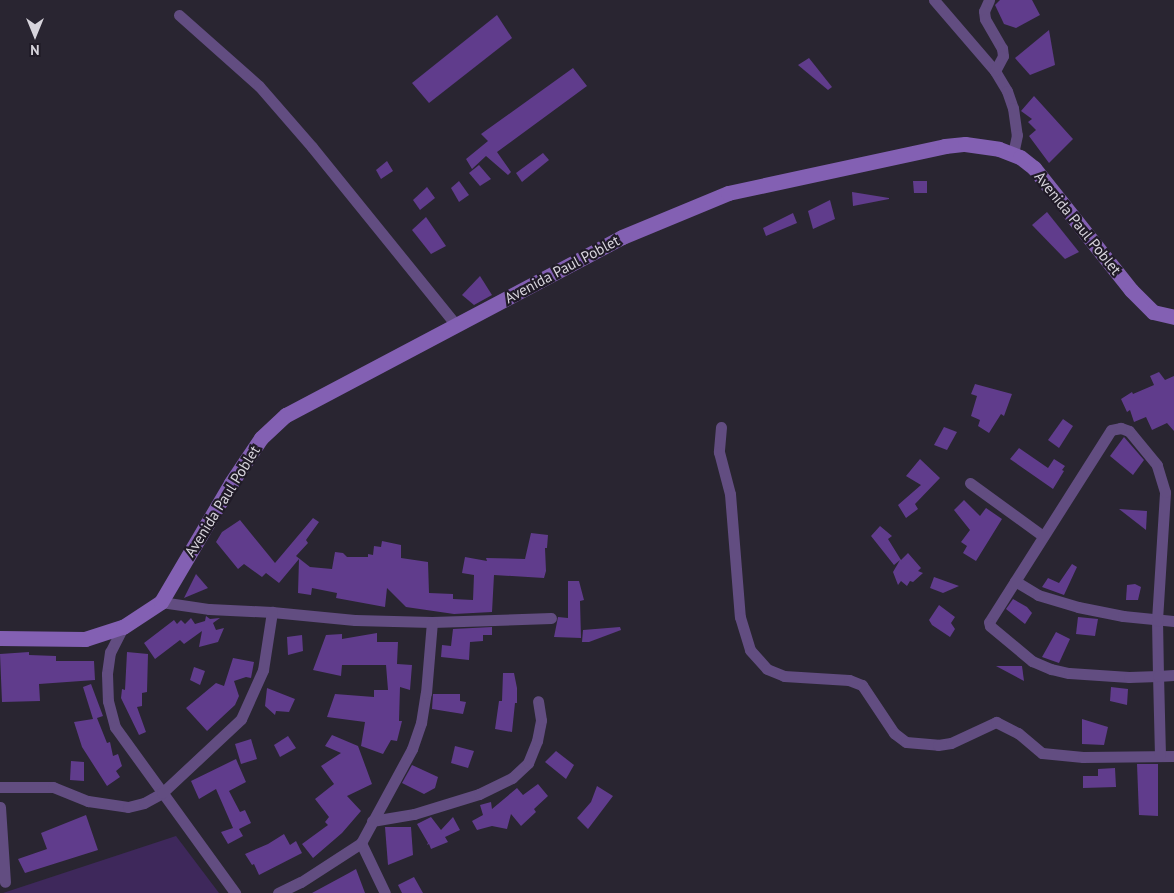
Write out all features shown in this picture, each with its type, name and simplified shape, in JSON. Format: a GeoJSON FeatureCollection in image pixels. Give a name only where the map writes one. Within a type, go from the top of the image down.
{"type":"FeatureCollection","features":[{"type":"Feature","properties":{"kind":"main road","name":"Avenida Paul Poblet"},"geometry":{"type":"LineString","coordinates":[[0,638],[85,639],[123,627],[161,602],[231,483],[272,426],[286,415],[622,237],[728,193],[890,156],[945,146],[982,145],[1013,154],[1034,168],[1131,290],[1153,312],[1174,317]]}},
{"type":"Feature","properties":{"kind":"street"},"geometry":{"type":"LineString","coordinates":[[934,0],[995,71],[1007,91],[1013,108],[1017,135],[1013,154]]}},
{"type":"Feature","properties":{"kind":"street"},"geometry":{"type":"LineString","coordinates":[[989,0],[984,11],[985,19],[1002,48],[1003,56],[995,71]]}},
{"type":"Feature","properties":{"kind":"street"},"geometry":{"type":"LineString","coordinates":[[179,15],[259,86],[312,147],[456,325]]}},
{"type":"Feature","properties":{"kind":"street"},"geometry":{"type":"LineString","coordinates":[[721,427],[720,452],[730,494],[740,616],[750,650],[767,669],[784,676],[849,680],[862,685],[894,733],[906,742],[938,745],[951,743],[996,722],[1018,733],[1042,753],[1083,757],[1174,756]]}},
{"type":"Feature","properties":{"kind":"street"},"geometry":{"type":"LineString","coordinates":[[1160,756],[1158,676],[1157,620],[1170,492],[1157,465],[1129,431],[1121,428],[1111,430],[989,622],[990,626],[1032,661],[1069,674],[1129,677],[1158,676],[1174,675]]}},
{"type":"Feature","properties":{"kind":"street"},"geometry":{"type":"LineString","coordinates":[[970,482],[1043,536]]}},
{"type":"Feature","properties":{"kind":"street"},"geometry":{"type":"LineString","coordinates":[[1015,581],[1038,595],[1078,607],[1174,621]]}},
{"type":"Feature","properties":{"kind":"street"},"geometry":{"type":"LineString","coordinates":[[161,602],[209,609],[272,612],[355,620],[432,622],[551,618]]}},
{"type":"Feature","properties":{"kind":"street"},"geometry":{"type":"LineString","coordinates":[[0,787],[53,787],[88,801],[128,808],[144,803],[162,793],[241,719],[262,670],[272,612]]}},
{"type":"Feature","properties":{"kind":"street"},"geometry":{"type":"LineString","coordinates":[[278,893],[301,882],[361,844],[412,749],[421,722],[426,693],[432,622]]}},
{"type":"Feature","properties":{"kind":"street"},"geometry":{"type":"LineString","coordinates":[[123,627],[110,652],[107,674],[110,710],[115,727],[235,893]]}},
{"type":"Feature","properties":{"kind":"street"},"geometry":{"type":"LineString","coordinates":[[372,821],[414,814],[479,794],[512,778],[528,763],[537,741],[541,720],[538,701]]}},
{"type":"Feature","properties":{"kind":"street"},"geometry":{"type":"LineString","coordinates":[[0,807],[5,882]]}},
{"type":"Feature","properties":{"kind":"street"},"geometry":{"type":"LineString","coordinates":[[361,844],[385,893]]}},
{"type":"Feature","properties":{"kind":"shaded area"},"geometry":{"type":"Polygon","coordinates":[[[176,836],[219,893],[3,893],[176,836]]]}},
{"type":"Feature","properties":{"kind":"building"},"geometry":{"type":"Polygon","coordinates":[[[1000,0],[1032,0],[1040,15],[1016,28],[1004,24],[995,5],[1000,0]]]}},
{"type":"Feature","properties":{"kind":"building"},"geometry":{"type":"Polygon","coordinates":[[[497,15],[512,38],[429,103],[412,83],[497,15]]]}},
{"type":"Feature","properties":{"kind":"building"},"geometry":{"type":"Polygon","coordinates":[[[1049,30],[1055,65],[1030,75],[1015,58],[1049,30]]]}},
{"type":"Feature","properties":{"kind":"building"},"geometry":{"type":"Polygon","coordinates":[[[809,58],[832,87],[828,90],[798,65],[809,58]]]}},
{"type":"Feature","properties":{"kind":"building"},"geometry":{"type":"Polygon","coordinates":[[[573,68],[587,86],[497,152],[511,172],[508,175],[486,156],[472,169],[466,159],[488,141],[481,134],[573,68]]]}},
{"type":"Feature","properties":{"kind":"building"},"geometry":{"type":"Polygon","coordinates":[[[1034,96],[1073,139],[1049,163],[1029,136],[1036,130],[1028,122],[1032,119],[1021,111],[1034,96]]]}},
{"type":"Feature","properties":{"kind":"building"},"geometry":{"type":"Polygon","coordinates":[[[543,153],[549,160],[522,182],[516,173],[543,153]]]}},
{"type":"Feature","properties":{"kind":"building"},"geometry":{"type":"Polygon","coordinates":[[[387,161],[393,171],[381,179],[376,170],[387,161]]]}},
{"type":"Feature","properties":{"kind":"building"},"geometry":{"type":"Polygon","coordinates":[[[479,165],[491,179],[480,186],[469,173],[479,165]]]}},
{"type":"Feature","properties":{"kind":"building"},"geometry":{"type":"Polygon","coordinates":[[[459,181],[469,195],[459,202],[451,188],[459,181]]]}},
{"type":"Feature","properties":{"kind":"building"},"geometry":{"type":"Polygon","coordinates":[[[913,181],[927,181],[927,193],[914,193],[913,181]]]}},
{"type":"Feature","properties":{"kind":"building"},"geometry":{"type":"Polygon","coordinates":[[[427,187],[435,198],[420,210],[413,200],[427,187]]]}},
{"type":"Feature","properties":{"kind":"building"},"geometry":{"type":"Polygon","coordinates":[[[852,192],[889,198],[889,199],[853,206],[852,192]]]}},
{"type":"Feature","properties":{"kind":"building"},"geometry":{"type":"Polygon","coordinates":[[[830,200],[835,219],[813,229],[808,211],[830,200]]]}},
{"type":"Feature","properties":{"kind":"building"},"geometry":{"type":"Polygon","coordinates":[[[1047,212],[1079,252],[1065,259],[1032,225],[1047,212]]]}},
{"type":"Feature","properties":{"kind":"building"},"geometry":{"type":"Polygon","coordinates":[[[793,213],[797,223],[766,236],[763,228],[793,213]]]}},
{"type":"Feature","properties":{"kind":"building"},"geometry":{"type":"Polygon","coordinates":[[[426,217],[446,246],[431,254],[412,230],[426,217]]]}},
{"type":"Feature","properties":{"kind":"building"},"geometry":{"type":"Polygon","coordinates":[[[480,276],[492,295],[474,305],[462,295],[480,276]]]}},
{"type":"Feature","properties":{"kind":"building"},"geometry":{"type":"Polygon","coordinates":[[[1159,372],[1165,380],[1174,376],[1174,431],[1167,423],[1152,430],[1146,417],[1134,422],[1130,410],[1127,412],[1121,399],[1132,392],[1133,394],[1154,385],[1150,376],[1159,372]]]}},
{"type":"Feature","properties":{"kind":"building"},"geometry":{"type":"Polygon","coordinates":[[[975,384],[1012,394],[1004,416],[1001,414],[989,433],[978,426],[980,420],[971,416],[977,396],[971,394],[975,384]]]}},
{"type":"Feature","properties":{"kind":"building"},"geometry":{"type":"Polygon","coordinates":[[[1063,419],[1073,426],[1059,448],[1048,440],[1063,419]]]}},
{"type":"Feature","properties":{"kind":"building"},"geometry":{"type":"Polygon","coordinates":[[[944,427],[957,432],[947,450],[934,445],[944,427]]]}},
{"type":"Feature","properties":{"kind":"building"},"geometry":{"type":"Polygon","coordinates":[[[1124,437],[1144,460],[1133,475],[1110,456],[1124,437]]]}},
{"type":"Feature","properties":{"kind":"building"},"geometry":{"type":"Polygon","coordinates":[[[1019,448],[1048,468],[1054,459],[1065,466],[1053,489],[1010,459],[1019,448]]]}},
{"type":"Feature","properties":{"kind":"building"},"geometry":{"type":"Polygon","coordinates":[[[920,459],[940,478],[915,504],[918,509],[906,518],[898,505],[921,485],[906,476],[920,459]]]}},
{"type":"Feature","properties":{"kind":"building"},"geometry":{"type":"Polygon","coordinates":[[[964,500],[980,516],[986,508],[1002,519],[976,561],[963,553],[967,546],[961,542],[970,530],[954,510],[964,500]]]}},
{"type":"Feature","properties":{"kind":"building"},"geometry":{"type":"Polygon","coordinates":[[[1119,509],[1147,511],[1146,530],[1119,509]]]}},
{"type":"Feature","properties":{"kind":"building"},"geometry":{"type":"Polygon","coordinates":[[[313,518],[319,522],[306,540],[308,543],[296,556],[310,567],[332,569],[335,552],[343,553],[347,557],[368,557],[368,554],[373,555],[374,546],[381,547],[382,541],[401,545],[401,558],[428,562],[429,593],[453,594],[453,599],[473,600],[474,575],[462,573],[465,557],[487,561],[486,558],[525,559],[531,533],[548,535],[547,548],[545,548],[546,571],[544,578],[494,575],[492,612],[454,614],[406,607],[387,588],[385,607],[336,598],[337,593],[312,588],[311,595],[298,593],[299,559],[279,583],[266,573],[262,577],[244,564],[238,569],[216,542],[222,532],[240,520],[275,563],[313,518]]]}},
{"type":"Feature","properties":{"kind":"building"},"geometry":{"type":"Polygon","coordinates":[[[880,526],[892,536],[888,539],[901,560],[908,553],[921,568],[918,571],[923,573],[913,582],[910,581],[907,586],[901,581],[898,585],[893,572],[900,560],[894,565],[871,536],[880,526]]]}},
{"type":"Feature","properties":{"kind":"building"},"geometry":{"type":"Polygon","coordinates":[[[1072,564],[1077,567],[1064,595],[1042,587],[1048,578],[1059,583],[1072,564]]]}},
{"type":"Feature","properties":{"kind":"building"},"geometry":{"type":"Polygon","coordinates":[[[196,574],[208,588],[184,598],[196,574]]]}},
{"type":"Feature","properties":{"kind":"building"},"geometry":{"type":"Polygon","coordinates":[[[934,577],[959,586],[943,593],[930,588],[934,577]]]}},
{"type":"Feature","properties":{"kind":"building"},"geometry":{"type":"Polygon","coordinates":[[[568,581],[579,581],[584,600],[580,601],[581,638],[554,637],[558,617],[568,618],[568,581]]]}},
{"type":"Feature","properties":{"kind":"building"},"geometry":{"type":"Polygon","coordinates":[[[1135,584],[1141,587],[1138,600],[1126,600],[1127,585],[1135,584]]]}},
{"type":"Feature","properties":{"kind":"building"},"geometry":{"type":"Polygon","coordinates":[[[1013,599],[1027,607],[1032,613],[1025,624],[1006,609],[1013,599]]]}},
{"type":"Feature","properties":{"kind":"building"},"geometry":{"type":"Polygon","coordinates":[[[939,605],[955,617],[951,623],[955,629],[950,637],[932,625],[929,620],[939,605]]]}},
{"type":"Feature","properties":{"kind":"building"},"geometry":{"type":"Polygon","coordinates":[[[206,616],[210,619],[220,618],[213,623],[216,630],[224,628],[218,642],[199,647],[202,631],[184,644],[180,640],[155,659],[144,643],[174,620],[177,624],[181,620],[185,624],[191,618],[195,624],[205,621],[206,616]]]}},
{"type":"Feature","properties":{"kind":"building"},"geometry":{"type":"Polygon","coordinates":[[[1078,617],[1098,619],[1095,636],[1076,634],[1078,617]]]}},
{"type":"Feature","properties":{"kind":"building"},"geometry":{"type":"Polygon","coordinates":[[[492,627],[492,635],[483,635],[483,641],[470,642],[469,660],[441,657],[442,645],[451,646],[453,629],[492,627]]]}},
{"type":"Feature","properties":{"kind":"building"},"geometry":{"type":"Polygon","coordinates":[[[620,627],[621,630],[589,642],[582,642],[583,630],[620,627]]]}},
{"type":"Feature","properties":{"kind":"building"},"geometry":{"type":"Polygon","coordinates":[[[1056,632],[1070,639],[1059,663],[1042,657],[1056,632]]]}},
{"type":"Feature","properties":{"kind":"building"},"geometry":{"type":"Polygon","coordinates":[[[377,633],[377,642],[398,642],[397,664],[412,665],[410,690],[400,687],[399,721],[402,721],[397,741],[391,740],[383,754],[361,746],[365,722],[327,717],[335,694],[374,697],[374,690],[388,690],[386,665],[342,665],[341,676],[313,670],[326,635],[342,634],[342,639],[377,633]]]}},
{"type":"Feature","properties":{"kind":"building"},"geometry":{"type":"Polygon","coordinates":[[[302,635],[303,651],[288,655],[287,637],[302,635]]]}},
{"type":"Feature","properties":{"kind":"building"},"geometry":{"type":"Polygon","coordinates":[[[29,652],[29,655],[56,656],[56,661],[94,661],[95,680],[39,684],[40,701],[2,702],[0,654],[29,652]]]}},
{"type":"Feature","properties":{"kind":"building"},"geometry":{"type":"Polygon","coordinates":[[[127,652],[148,654],[147,692],[142,693],[142,706],[137,707],[146,732],[139,735],[121,698],[122,689],[125,690],[127,652]]]}},
{"type":"Feature","properties":{"kind":"building"},"geometry":{"type":"Polygon","coordinates":[[[233,658],[254,662],[251,678],[246,677],[234,681],[239,696],[235,705],[207,731],[186,708],[216,683],[224,686],[233,658]]]}},
{"type":"Feature","properties":{"kind":"building"},"geometry":{"type":"Polygon","coordinates":[[[996,666],[1022,666],[1024,681],[996,666]]]}},
{"type":"Feature","properties":{"kind":"building"},"geometry":{"type":"Polygon","coordinates":[[[194,667],[205,671],[200,685],[190,680],[194,667]]]}},
{"type":"Feature","properties":{"kind":"building"},"geometry":{"type":"Polygon","coordinates":[[[503,673],[514,673],[517,688],[517,703],[515,703],[512,732],[495,729],[499,701],[502,701],[503,673]]]}},
{"type":"Feature","properties":{"kind":"building"},"geometry":{"type":"Polygon","coordinates":[[[91,684],[103,716],[97,718],[107,743],[110,742],[113,756],[118,754],[122,766],[116,771],[120,777],[107,786],[82,747],[74,722],[93,719],[83,687],[91,684]]]}},
{"type":"Feature","properties":{"kind":"building"},"geometry":{"type":"Polygon","coordinates":[[[1111,687],[1128,689],[1127,705],[1110,701],[1111,687]]]}},
{"type":"Feature","properties":{"kind":"building"},"geometry":{"type":"Polygon","coordinates":[[[267,688],[295,699],[289,712],[276,711],[275,715],[265,706],[267,688]]]}},
{"type":"Feature","properties":{"kind":"building"},"geometry":{"type":"Polygon","coordinates":[[[433,694],[460,694],[460,701],[466,702],[463,714],[432,709],[433,694]]]}},
{"type":"Feature","properties":{"kind":"building"},"geometry":{"type":"Polygon","coordinates":[[[1082,719],[1108,727],[1104,745],[1082,744],[1082,719]]]}},
{"type":"Feature","properties":{"kind":"building"},"geometry":{"type":"Polygon","coordinates":[[[332,735],[358,746],[372,784],[347,796],[361,811],[342,833],[313,858],[302,844],[328,825],[325,822],[329,817],[315,799],[334,784],[321,766],[341,753],[325,746],[332,735]]]}},
{"type":"Feature","properties":{"kind":"building"},"geometry":{"type":"Polygon","coordinates":[[[288,736],[296,748],[280,757],[274,745],[288,736]]]}},
{"type":"Feature","properties":{"kind":"building"},"geometry":{"type":"Polygon","coordinates":[[[251,739],[257,759],[241,764],[235,744],[251,739]]]}},
{"type":"Feature","properties":{"kind":"building"},"geometry":{"type":"Polygon","coordinates":[[[455,746],[474,751],[468,768],[451,763],[455,746]]]}},
{"type":"Feature","properties":{"kind":"building"},"geometry":{"type":"Polygon","coordinates":[[[556,751],[574,765],[566,779],[545,762],[556,751]]]}},
{"type":"Feature","properties":{"kind":"building"},"geometry":{"type":"Polygon","coordinates":[[[236,759],[246,782],[229,791],[240,812],[245,810],[251,823],[239,829],[243,836],[228,844],[221,832],[233,828],[216,789],[199,799],[191,781],[236,759]]]}},
{"type":"Feature","properties":{"kind":"building"},"geometry":{"type":"Polygon","coordinates":[[[71,761],[84,762],[84,781],[70,780],[71,761]]]}},
{"type":"Feature","properties":{"kind":"building"},"geometry":{"type":"Polygon","coordinates":[[[1137,764],[1158,764],[1158,816],[1139,815],[1137,764]]]}},
{"type":"Feature","properties":{"kind":"building"},"geometry":{"type":"Polygon","coordinates":[[[412,765],[438,777],[435,788],[424,794],[402,783],[412,765]]]}},
{"type":"Feature","properties":{"kind":"building"},"geometry":{"type":"Polygon","coordinates":[[[1115,768],[1116,787],[1083,788],[1083,776],[1098,776],[1098,769],[1115,768]]]}},
{"type":"Feature","properties":{"kind":"building"},"geometry":{"type":"Polygon","coordinates":[[[538,784],[548,796],[534,809],[536,812],[521,826],[511,814],[507,829],[492,826],[477,830],[472,821],[483,815],[480,805],[491,802],[492,809],[517,788],[523,795],[538,784]]]}},
{"type":"Feature","properties":{"kind":"building"},"geometry":{"type":"Polygon","coordinates":[[[597,786],[613,796],[588,829],[577,818],[591,802],[597,786]]]}},
{"type":"Feature","properties":{"kind":"building"},"geometry":{"type":"Polygon","coordinates":[[[86,815],[98,850],[25,873],[18,859],[47,849],[41,833],[86,815]]]}},
{"type":"Feature","properties":{"kind":"building"},"geometry":{"type":"Polygon","coordinates":[[[431,817],[441,830],[453,817],[460,830],[445,837],[448,842],[431,849],[429,844],[427,845],[428,843],[417,824],[431,817]]]}},
{"type":"Feature","properties":{"kind":"building"},"geometry":{"type":"Polygon","coordinates":[[[385,827],[411,827],[413,855],[388,865],[385,827]]]}},
{"type":"Feature","properties":{"kind":"building"},"geometry":{"type":"Polygon","coordinates":[[[284,834],[290,845],[296,841],[302,853],[259,875],[254,864],[252,865],[245,854],[268,844],[284,834]]]}},
{"type":"Feature","properties":{"kind":"building"},"geometry":{"type":"Polygon","coordinates":[[[356,869],[365,893],[312,893],[349,873],[356,869]]]}},
{"type":"Feature","properties":{"kind":"building"},"geometry":{"type":"Polygon","coordinates":[[[414,877],[423,893],[402,893],[398,885],[414,877]]]}}]}
